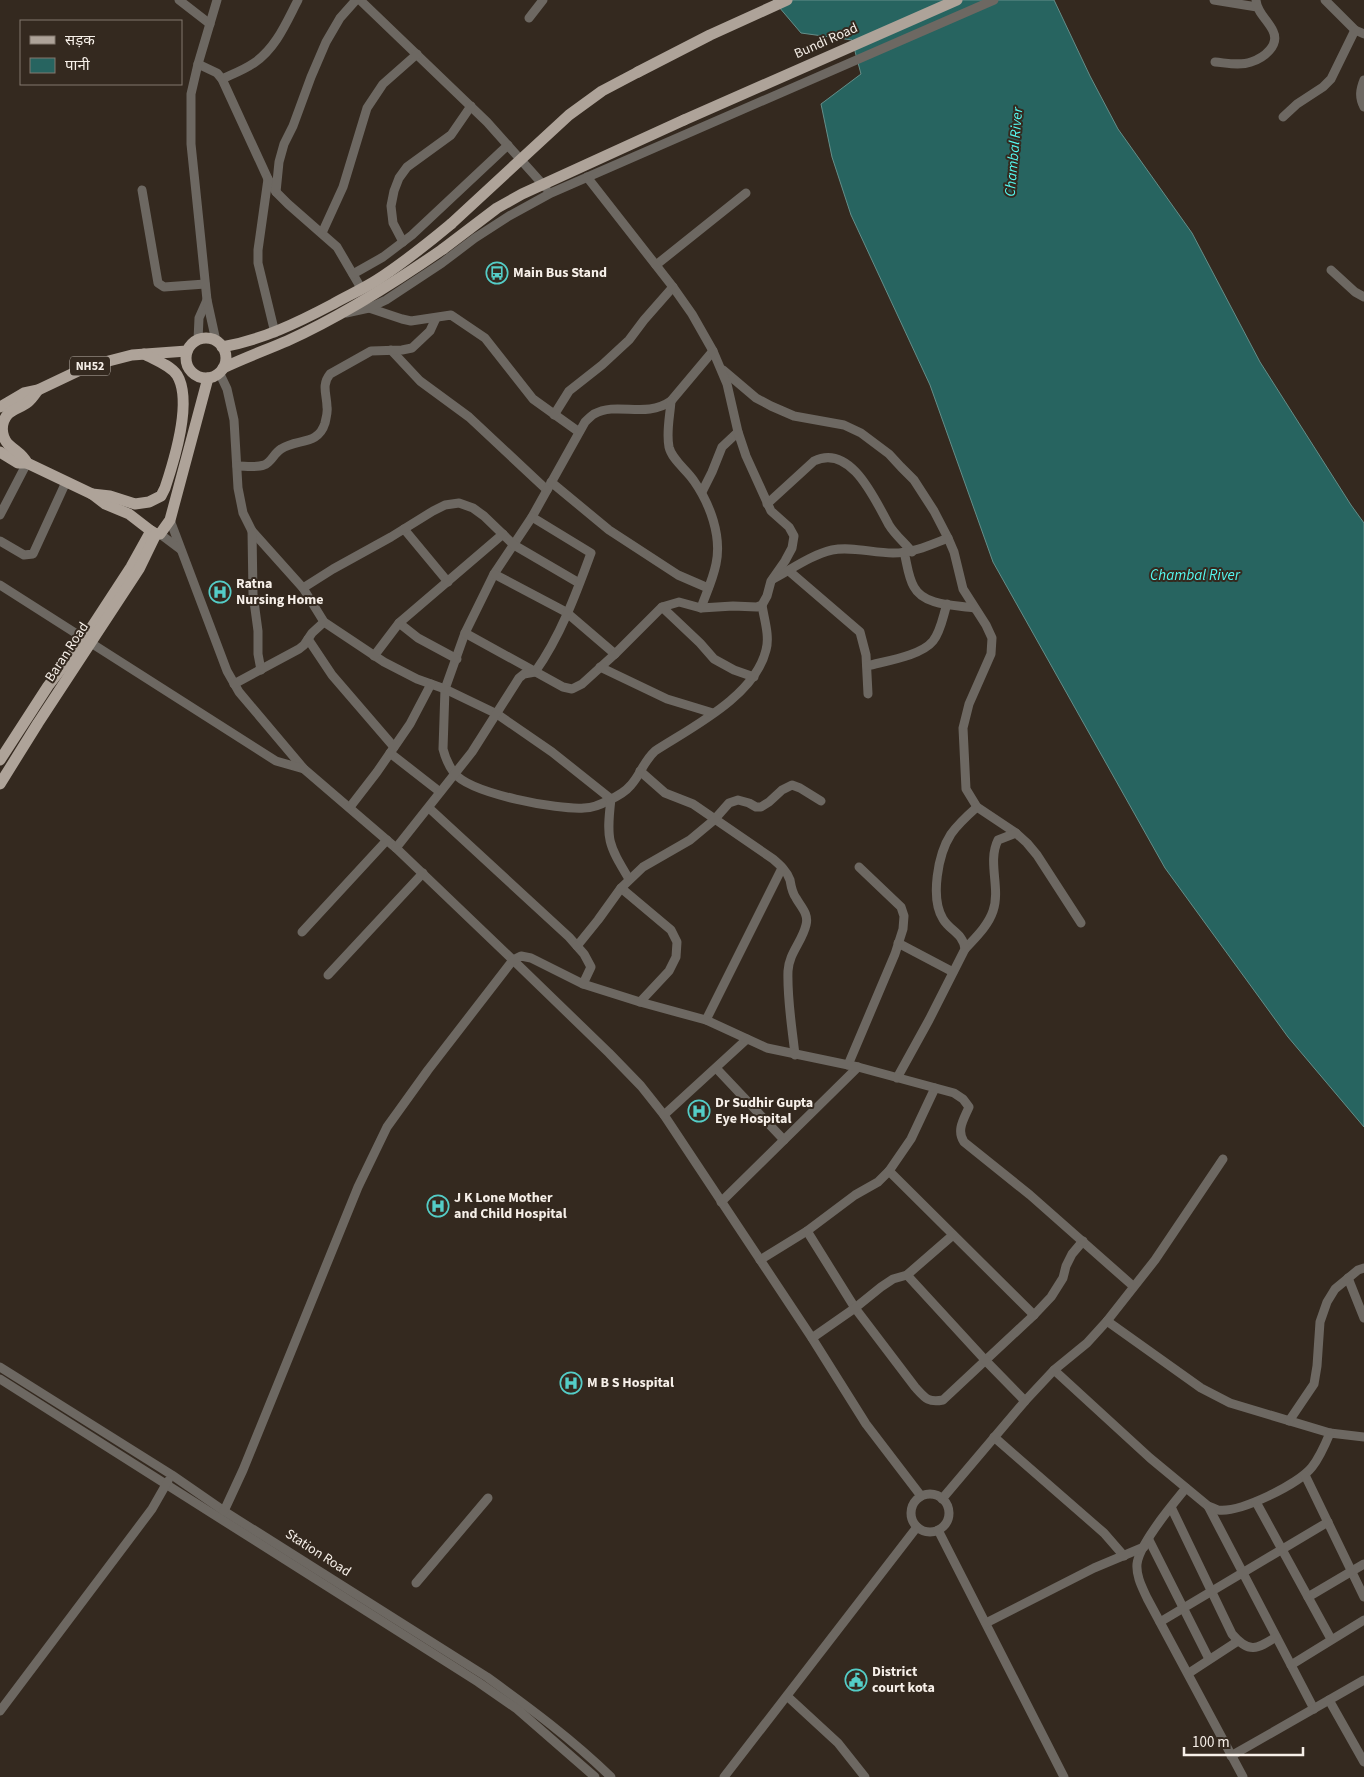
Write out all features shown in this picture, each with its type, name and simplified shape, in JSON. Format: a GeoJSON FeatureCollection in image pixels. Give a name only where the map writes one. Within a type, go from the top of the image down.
{"type":"FeatureCollection","features":[{"type":"Feature","properties":{"kind":"main road"},"geometry":{"type":"LineString","coordinates":[[219,344],[225,357],[221,370],[208,378],[199,377],[191,371],[186,358],[187,351],[198,340],[204,338],[219,344],[252,341],[275,333],[323,310],[375,281],[420,250],[569,115],[602,92],[710,36],[787,0]]}},
{"type":"Feature","properties":{"kind":"main road","name":"Bundi Road"},"geometry":{"type":"LineString","coordinates":[[221,370],[338,315],[443,249],[497,208],[522,194],[957,0]]}},
{"type":"Feature","properties":{"kind":"main road","name":"NH52"},"geometry":{"type":"LineString","coordinates":[[0,407],[24,393],[38,390],[97,364],[132,355],[187,351]]}},
{"type":"Feature","properties":{"kind":"main road"},"geometry":{"type":"LineString","coordinates":[[92,494],[110,496],[135,504],[149,502],[161,496],[165,488],[182,420],[184,403],[182,387],[176,374],[167,366],[144,354]]}},
{"type":"Feature","properties":{"kind":"main road","name":"Baran Road"},"geometry":{"type":"LineString","coordinates":[[0,784],[88,641],[139,569],[156,533],[170,520],[208,378]]}},
{"type":"Feature","properties":{"kind":"main road"},"geometry":{"type":"LineString","coordinates":[[27,463],[23,455],[4,438],[2,430],[4,420],[8,414],[28,402],[38,390]]}},
{"type":"Feature","properties":{"kind":"main road"},"geometry":{"type":"LineString","coordinates":[[0,452],[18,463],[27,463],[92,494],[105,504],[129,514],[156,533]]}},
{"type":"Feature","properties":{"kind":"main road","name":"Baran Road"},"geometry":{"type":"LineString","coordinates":[[0,760],[48,686],[88,641]]}},
{"type":"Feature","properties":{"kind":"street"},"geometry":{"type":"LineString","coordinates":[[179,0],[210,24]]}},
{"type":"Feature","properties":{"kind":"street"},"geometry":{"type":"LineString","coordinates":[[217,0],[190,94],[191,144],[205,284],[207,300],[219,344]]}},
{"type":"Feature","properties":{"kind":"street"},"geometry":{"type":"LineString","coordinates":[[222,79],[254,64],[269,51],[298,0]]}},
{"type":"Feature","properties":{"kind":"street"},"geometry":{"type":"LineString","coordinates":[[276,192],[279,162],[284,144],[293,126],[311,77],[326,42],[340,18],[356,0]]}},
{"type":"Feature","properties":{"kind":"street"},"geometry":{"type":"LineString","coordinates":[[529,18],[543,0]]}},
{"type":"Feature","properties":{"kind":"street"},"geometry":{"type":"LineString","coordinates":[[338,315],[369,308],[386,300],[509,216],[550,194],[994,0]]}},
{"type":"Feature","properties":{"kind":"street"},"geometry":{"type":"LineString","coordinates":[[1214,0],[1257,3],[1276,38],[1275,44],[1261,57],[1251,62],[1242,64],[1216,62]]}},
{"type":"Feature","properties":{"kind":"street"},"geometry":{"type":"LineString","coordinates":[[1325,0],[1354,30],[1364,34]]}},
{"type":"Feature","properties":{"kind":"street"},"geometry":{"type":"LineString","coordinates":[[365,1],[471,106],[550,194]]}},
{"type":"Feature","properties":{"kind":"street"},"geometry":{"type":"LineString","coordinates":[[1283,117],[1331,79],[1354,30]]}},
{"type":"Feature","properties":{"kind":"street"},"geometry":{"type":"LineString","coordinates":[[322,233],[342,187],[367,108],[383,84],[417,54]]}},
{"type":"Feature","properties":{"kind":"street"},"geometry":{"type":"LineString","coordinates":[[198,64],[217,73],[222,79],[268,179],[276,192],[337,247],[361,288]]}},
{"type":"Feature","properties":{"kind":"street"},"geometry":{"type":"LineString","coordinates":[[1364,80],[1360,98],[1364,107]]}},
{"type":"Feature","properties":{"kind":"street"},"geometry":{"type":"LineString","coordinates":[[402,242],[393,223],[391,206],[399,178],[407,167],[451,135],[471,106]]}},
{"type":"Feature","properties":{"kind":"street"},"geometry":{"type":"LineString","coordinates":[[353,274],[383,257],[437,214],[508,145]]}},
{"type":"Feature","properties":{"kind":"street"},"geometry":{"type":"LineString","coordinates":[[587,177],[673,287],[692,314],[713,352],[727,384],[738,432],[746,456],[771,511],[789,527],[794,536],[792,548],[771,581],[762,605],[767,632],[767,649],[754,677],[748,685],[713,713],[655,751],[646,759],[631,786],[611,799],[588,808],[574,809],[507,798],[473,785],[455,774],[445,757],[443,749],[445,690],[465,633],[494,574],[532,517],[585,422],[594,414],[618,409],[653,410],[663,407],[671,401],[713,352]]}},
{"type":"Feature","properties":{"kind":"street"},"geometry":{"type":"LineString","coordinates":[[268,179],[258,250],[258,263],[275,333]]}},
{"type":"Feature","properties":{"kind":"street"},"geometry":{"type":"LineString","coordinates":[[142,190],[158,283],[164,287],[205,284]]}},
{"type":"Feature","properties":{"kind":"street"},"geometry":{"type":"LineString","coordinates":[[656,265],[746,193]]}},
{"type":"Feature","properties":{"kind":"street"},"geometry":{"type":"LineString","coordinates":[[1331,270],[1355,292],[1364,297]]}},
{"type":"Feature","properties":{"kind":"street"},"geometry":{"type":"LineString","coordinates":[[554,415],[569,391],[629,340],[673,287]]}},
{"type":"Feature","properties":{"kind":"street"},"geometry":{"type":"LineString","coordinates":[[198,340],[199,318],[207,300]]}},
{"type":"Feature","properties":{"kind":"street"},"geometry":{"type":"LineString","coordinates":[[369,308],[411,321],[451,315],[485,338],[533,399],[578,432]]}},
{"type":"Feature","properties":{"kind":"street"},"geometry":{"type":"LineString","coordinates":[[237,466],[262,466],[268,463],[274,454],[282,448],[321,434],[328,409],[324,387],[330,374],[371,351],[412,348],[430,331],[436,318]]}},
{"type":"Feature","properties":{"kind":"street"},"geometry":{"type":"LineString","coordinates":[[391,350],[420,380],[469,417],[549,486],[610,530],[678,575],[708,588]]}},
{"type":"Feature","properties":{"kind":"street"},"geometry":{"type":"LineString","coordinates":[[721,368],[756,398],[771,406],[794,416],[844,425],[861,433],[889,454],[914,480],[934,511],[948,538],[954,552],[963,589],[992,638],[991,654],[969,704],[963,728],[966,790],[977,806],[1016,832],[1037,855],[1081,923]]}},
{"type":"Feature","properties":{"kind":"street"},"geometry":{"type":"LineString","coordinates":[[221,370],[234,420],[238,488],[243,513],[252,531],[303,588],[324,622],[374,656],[416,679],[497,714],[552,752],[611,799]]}},
{"type":"Feature","properties":{"kind":"street"},"geometry":{"type":"LineString","coordinates":[[671,401],[668,435],[670,449],[702,492],[716,531],[716,565],[701,608]]}},
{"type":"Feature","properties":{"kind":"street"},"geometry":{"type":"LineString","coordinates":[[702,492],[722,447],[738,432]]}},
{"type":"Feature","properties":{"kind":"street"},"geometry":{"type":"LineString","coordinates":[[767,504],[814,461],[831,456],[850,466],[867,485],[890,527],[908,552],[913,585],[918,593],[930,601],[974,608]]}},
{"type":"Feature","properties":{"kind":"street"},"geometry":{"type":"LineString","coordinates":[[0,515],[27,463]]}},
{"type":"Feature","properties":{"kind":"street"},"geometry":{"type":"LineString","coordinates":[[0,541],[24,555],[33,554],[66,482]]}},
{"type":"Feature","properties":{"kind":"street"},"geometry":{"type":"LineString","coordinates":[[303,588],[433,511],[445,505],[459,503],[473,508],[514,545],[579,583]]}},
{"type":"Feature","properties":{"kind":"street"},"geometry":{"type":"LineString","coordinates":[[396,848],[472,752],[519,678],[524,674],[535,672],[545,658],[579,583],[591,553],[532,517]]}},
{"type":"Feature","properties":{"kind":"street"},"geometry":{"type":"LineString","coordinates":[[170,520],[227,671],[239,692],[304,768],[423,873],[641,1086],[664,1114],[812,1338],[866,1424],[921,1496]]}},
{"type":"Feature","properties":{"kind":"street"},"geometry":{"type":"LineString","coordinates":[[404,529],[448,582]]}},
{"type":"Feature","properties":{"kind":"street"},"geometry":{"type":"LineString","coordinates":[[252,531],[253,594],[261,670]]}},
{"type":"Feature","properties":{"kind":"street"},"geometry":{"type":"LineString","coordinates":[[156,533],[180,549]]}},
{"type":"Feature","properties":{"kind":"street"},"geometry":{"type":"LineString","coordinates":[[374,656],[399,623],[503,534]]}},
{"type":"Feature","properties":{"kind":"street"},"geometry":{"type":"LineString","coordinates":[[771,581],[832,550],[908,552],[948,538]]}},
{"type":"Feature","properties":{"kind":"street"},"geometry":{"type":"LineString","coordinates":[[788,571],[860,632],[866,655],[868,694]]}},
{"type":"Feature","properties":{"kind":"street"},"geometry":{"type":"LineString","coordinates":[[494,574],[566,612],[615,654]]}},
{"type":"Feature","properties":{"kind":"street"},"geometry":{"type":"LineString","coordinates":[[0,585],[276,761],[304,768]]}},
{"type":"Feature","properties":{"kind":"street"},"geometry":{"type":"LineString","coordinates":[[465,633],[563,687],[572,689],[582,684],[615,654],[662,607],[679,602],[701,608],[757,607],[762,605]]}},
{"type":"Feature","properties":{"kind":"street"},"geometry":{"type":"LineString","coordinates":[[867,666],[926,647],[933,641],[938,632],[947,604]]}},
{"type":"Feature","properties":{"kind":"street"},"geometry":{"type":"LineString","coordinates":[[662,607],[714,659],[734,670],[754,677]]}},
{"type":"Feature","properties":{"kind":"street"},"geometry":{"type":"LineString","coordinates":[[234,684],[299,649],[324,622]]}},
{"type":"Feature","properties":{"kind":"street"},"geometry":{"type":"LineString","coordinates":[[399,623],[418,638],[457,659]]}},
{"type":"Feature","properties":{"kind":"street"},"geometry":{"type":"LineString","coordinates":[[308,639],[332,675],[392,750],[440,792]]}},
{"type":"Feature","properties":{"kind":"street"},"geometry":{"type":"LineString","coordinates":[[600,667],[667,699],[713,713]]}},
{"type":"Feature","properties":{"kind":"street"},"geometry":{"type":"LineString","coordinates":[[350,807],[410,724],[431,684]]}},
{"type":"Feature","properties":{"kind":"street"},"geometry":{"type":"LineString","coordinates":[[640,771],[665,793],[693,804],[714,820],[740,835],[773,859],[789,878],[795,898],[806,915],[807,924],[789,959],[788,972],[795,1055]]}},
{"type":"Feature","properties":{"kind":"street"},"geometry":{"type":"LineString","coordinates":[[577,946],[629,879],[643,867],[690,840],[714,820],[729,803],[738,800],[761,807],[782,790],[792,785],[821,801]]}},
{"type":"Feature","properties":{"kind":"street"},"geometry":{"type":"LineString","coordinates":[[611,799],[608,828],[609,840],[629,879]]}},
{"type":"Feature","properties":{"kind":"street"},"geometry":{"type":"LineString","coordinates":[[965,949],[964,941],[943,920],[937,904],[937,876],[944,848],[951,834],[977,806]]}},
{"type":"Feature","properties":{"kind":"street"},"geometry":{"type":"LineString","coordinates":[[429,808],[577,946],[591,967],[583,984]]}},
{"type":"Feature","properties":{"kind":"street"},"geometry":{"type":"LineString","coordinates":[[897,1078],[965,949],[988,923],[994,910],[995,899],[993,861],[995,846],[998,840],[1016,832]]}},
{"type":"Feature","properties":{"kind":"street"},"geometry":{"type":"LineString","coordinates":[[302,932],[387,840]]}},
{"type":"Feature","properties":{"kind":"street"},"geometry":{"type":"LineString","coordinates":[[706,1020],[782,868]]}},
{"type":"Feature","properties":{"kind":"street"},"geometry":{"type":"LineString","coordinates":[[721,1202],[784,1140],[853,1066],[898,943],[904,916],[901,907],[859,868]]}},
{"type":"Feature","properties":{"kind":"street"},"geometry":{"type":"LineString","coordinates":[[328,976],[423,873]]}},
{"type":"Feature","properties":{"kind":"street"},"geometry":{"type":"LineString","coordinates":[[621,888],[672,930],[678,942],[676,957],[669,970],[640,1002]]}},
{"type":"Feature","properties":{"kind":"street"},"geometry":{"type":"LineString","coordinates":[[898,943],[954,972]]}},
{"type":"Feature","properties":{"kind":"street"},"geometry":{"type":"LineString","coordinates":[[224,1511],[243,1470],[358,1187],[387,1126],[513,960],[521,956],[531,958],[583,984],[706,1020],[767,1048],[853,1066],[954,1093],[963,1099],[969,1107],[960,1128],[960,1136],[964,1142],[1030,1195],[1133,1286]]}},
{"type":"Feature","properties":{"kind":"street"},"geometry":{"type":"LineString","coordinates":[[664,1114],[747,1039]]}},
{"type":"Feature","properties":{"kind":"street"},"geometry":{"type":"LineString","coordinates":[[716,1068],[784,1140]]}},
{"type":"Feature","properties":{"kind":"street"},"geometry":{"type":"LineString","coordinates":[[760,1260],[807,1231],[855,1195],[878,1182],[889,1172],[911,1139],[935,1088]]}},
{"type":"Feature","properties":{"kind":"street"},"geometry":{"type":"LineString","coordinates":[[942,1499],[1025,1401],[1054,1370],[1088,1344],[1155,1260],[1223,1159]]}},
{"type":"Feature","properties":{"kind":"street"},"geometry":{"type":"LineString","coordinates":[[889,1172],[1034,1315]]}},
{"type":"Feature","properties":{"kind":"street"},"geometry":{"type":"LineString","coordinates":[[807,1231],[855,1308],[926,1399],[934,1402],[943,1400],[1034,1315],[1056,1290],[1063,1278],[1072,1254],[1083,1241]]}},
{"type":"Feature","properties":{"kind":"street"},"geometry":{"type":"LineString","coordinates":[[812,1338],[893,1279],[908,1275],[953,1235]]}},
{"type":"Feature","properties":{"kind":"street"},"geometry":{"type":"LineString","coordinates":[[1288,1421],[1314,1384],[1320,1322],[1327,1302],[1335,1289],[1358,1270],[1364,1268]]}},
{"type":"Feature","properties":{"kind":"street"},"geometry":{"type":"LineString","coordinates":[[908,1275],[1025,1401]]}},
{"type":"Feature","properties":{"kind":"street"},"geometry":{"type":"LineString","coordinates":[[1348,1278],[1364,1318]]}},
{"type":"Feature","properties":{"kind":"street"},"geometry":{"type":"LineString","coordinates":[[1107,1321],[1202,1388],[1230,1403],[1330,1434],[1364,1437]]}},
{"type":"Feature","properties":{"kind":"street","name":"Station Road"},"geometry":{"type":"LineString","coordinates":[[0,1367],[172,1475],[224,1511],[487,1676],[588,1754],[612,1777]]}},
{"type":"Feature","properties":{"kind":"street"},"geometry":{"type":"LineString","coordinates":[[1054,1370],[1150,1458],[1208,1506],[1218,1510],[1231,1509],[1256,1502],[1305,1475],[1319,1456],[1330,1434]]}},
{"type":"Feature","properties":{"kind":"street","name":"Station Road"},"geometry":{"type":"LineString","coordinates":[[0,1379],[518,1709],[596,1777]]}},
{"type":"Feature","properties":{"kind":"street"},"geometry":{"type":"LineString","coordinates":[[994,1437],[1104,1533],[1124,1556]]}},
{"type":"Feature","properties":{"kind":"street"},"geometry":{"type":"LineString","coordinates":[[0,1711],[152,1509],[172,1475]]}},
{"type":"Feature","properties":{"kind":"street"},"geometry":{"type":"LineString","coordinates":[[1305,1475],[1364,1597]]}},
{"type":"Feature","properties":{"kind":"street"},"geometry":{"type":"LineString","coordinates":[[1186,1488],[1146,1544],[1137,1562],[1138,1577],[1243,1777]]}},
{"type":"Feature","properties":{"kind":"street"},"geometry":{"type":"LineString","coordinates":[[928,1494],[936,1495],[947,1505],[948,1519],[944,1526],[938,1530],[931,1532],[923,1531],[912,1522],[912,1507],[915,1500],[921,1496],[928,1494]]}},
{"type":"Feature","properties":{"kind":"street"},"geometry":{"type":"LineString","coordinates":[[416,1583],[488,1498]]}},
{"type":"Feature","properties":{"kind":"street"},"geometry":{"type":"LineString","coordinates":[[1256,1502],[1331,1639]]}},
{"type":"Feature","properties":{"kind":"street"},"geometry":{"type":"LineString","coordinates":[[1208,1506],[1314,1709]]}},
{"type":"Feature","properties":{"kind":"street"},"geometry":{"type":"LineString","coordinates":[[1171,1507],[1232,1634],[1238,1641],[1253,1649],[1276,1637]]}},
{"type":"Feature","properties":{"kind":"street"},"geometry":{"type":"LineString","coordinates":[[1160,1622],[1328,1522]]}},
{"type":"Feature","properties":{"kind":"street"},"geometry":{"type":"LineString","coordinates":[[724,1777],[917,1527]]}},
{"type":"Feature","properties":{"kind":"street"},"geometry":{"type":"LineString","coordinates":[[938,1530],[1064,1777]]}},
{"type":"Feature","properties":{"kind":"street"},"geometry":{"type":"LineString","coordinates":[[986,1623],[1094,1568],[1124,1556],[1146,1544]]}},
{"type":"Feature","properties":{"kind":"street"},"geometry":{"type":"LineString","coordinates":[[1146,1544],[1184,1608],[1210,1659]]}},
{"type":"Feature","properties":{"kind":"street"},"geometry":{"type":"LineString","coordinates":[[1308,1597],[1364,1564]]}},
{"type":"Feature","properties":{"kind":"street"},"geometry":{"type":"LineString","coordinates":[[1291,1665],[1364,1620]]}},
{"type":"Feature","properties":{"kind":"street"},"geometry":{"type":"LineString","coordinates":[[1189,1673],[1238,1641]]}},
{"type":"Feature","properties":{"kind":"street"},"geometry":{"type":"LineString","coordinates":[[1231,1756],[1364,1680]]}},
{"type":"Feature","properties":{"kind":"street"},"geometry":{"type":"LineString","coordinates":[[787,1696],[838,1743],[865,1777]]}},
{"type":"Feature","properties":{"kind":"street"},"geometry":{"type":"LineString","coordinates":[[1329,1700],[1364,1762]]}},
{"type":"Feature","properties":{"kind":"water","name":"Chambal River"},"geometry":{"type":"Polygon","coordinates":[[[773,0],[1054,0],[1090,76],[1118,129],[1192,233],[1260,362],[1364,523],[1364,1127],[1288,1037],[1165,868],[993,562],[930,385],[851,215],[832,157],[821,104],[861,74],[852,40],[801,33],[773,0]]]}},
{"type":"Feature","properties":{"kind":"place","name":"Main Bus Stand"},"geometry":{"type":"Point","coordinates":[497,273]}},
{"type":"Feature","properties":{"kind":"place","name":"Ratna Nursing Home"},"geometry":{"type":"Point","coordinates":[220,592]}},
{"type":"Feature","properties":{"kind":"place","name":"Dr Sudhir Gupta Eye Hospital"},"geometry":{"type":"Point","coordinates":[699,1111]}},
{"type":"Feature","properties":{"kind":"place","name":"J K Lone Mother and Child Hospital"},"geometry":{"type":"Point","coordinates":[438,1206]}},
{"type":"Feature","properties":{"kind":"place","name":"M B S Hospital"},"geometry":{"type":"Point","coordinates":[571,1383]}},
{"type":"Feature","properties":{"kind":"place","name":"District court kota"},"geometry":{"type":"Point","coordinates":[856,1680]}}]}
